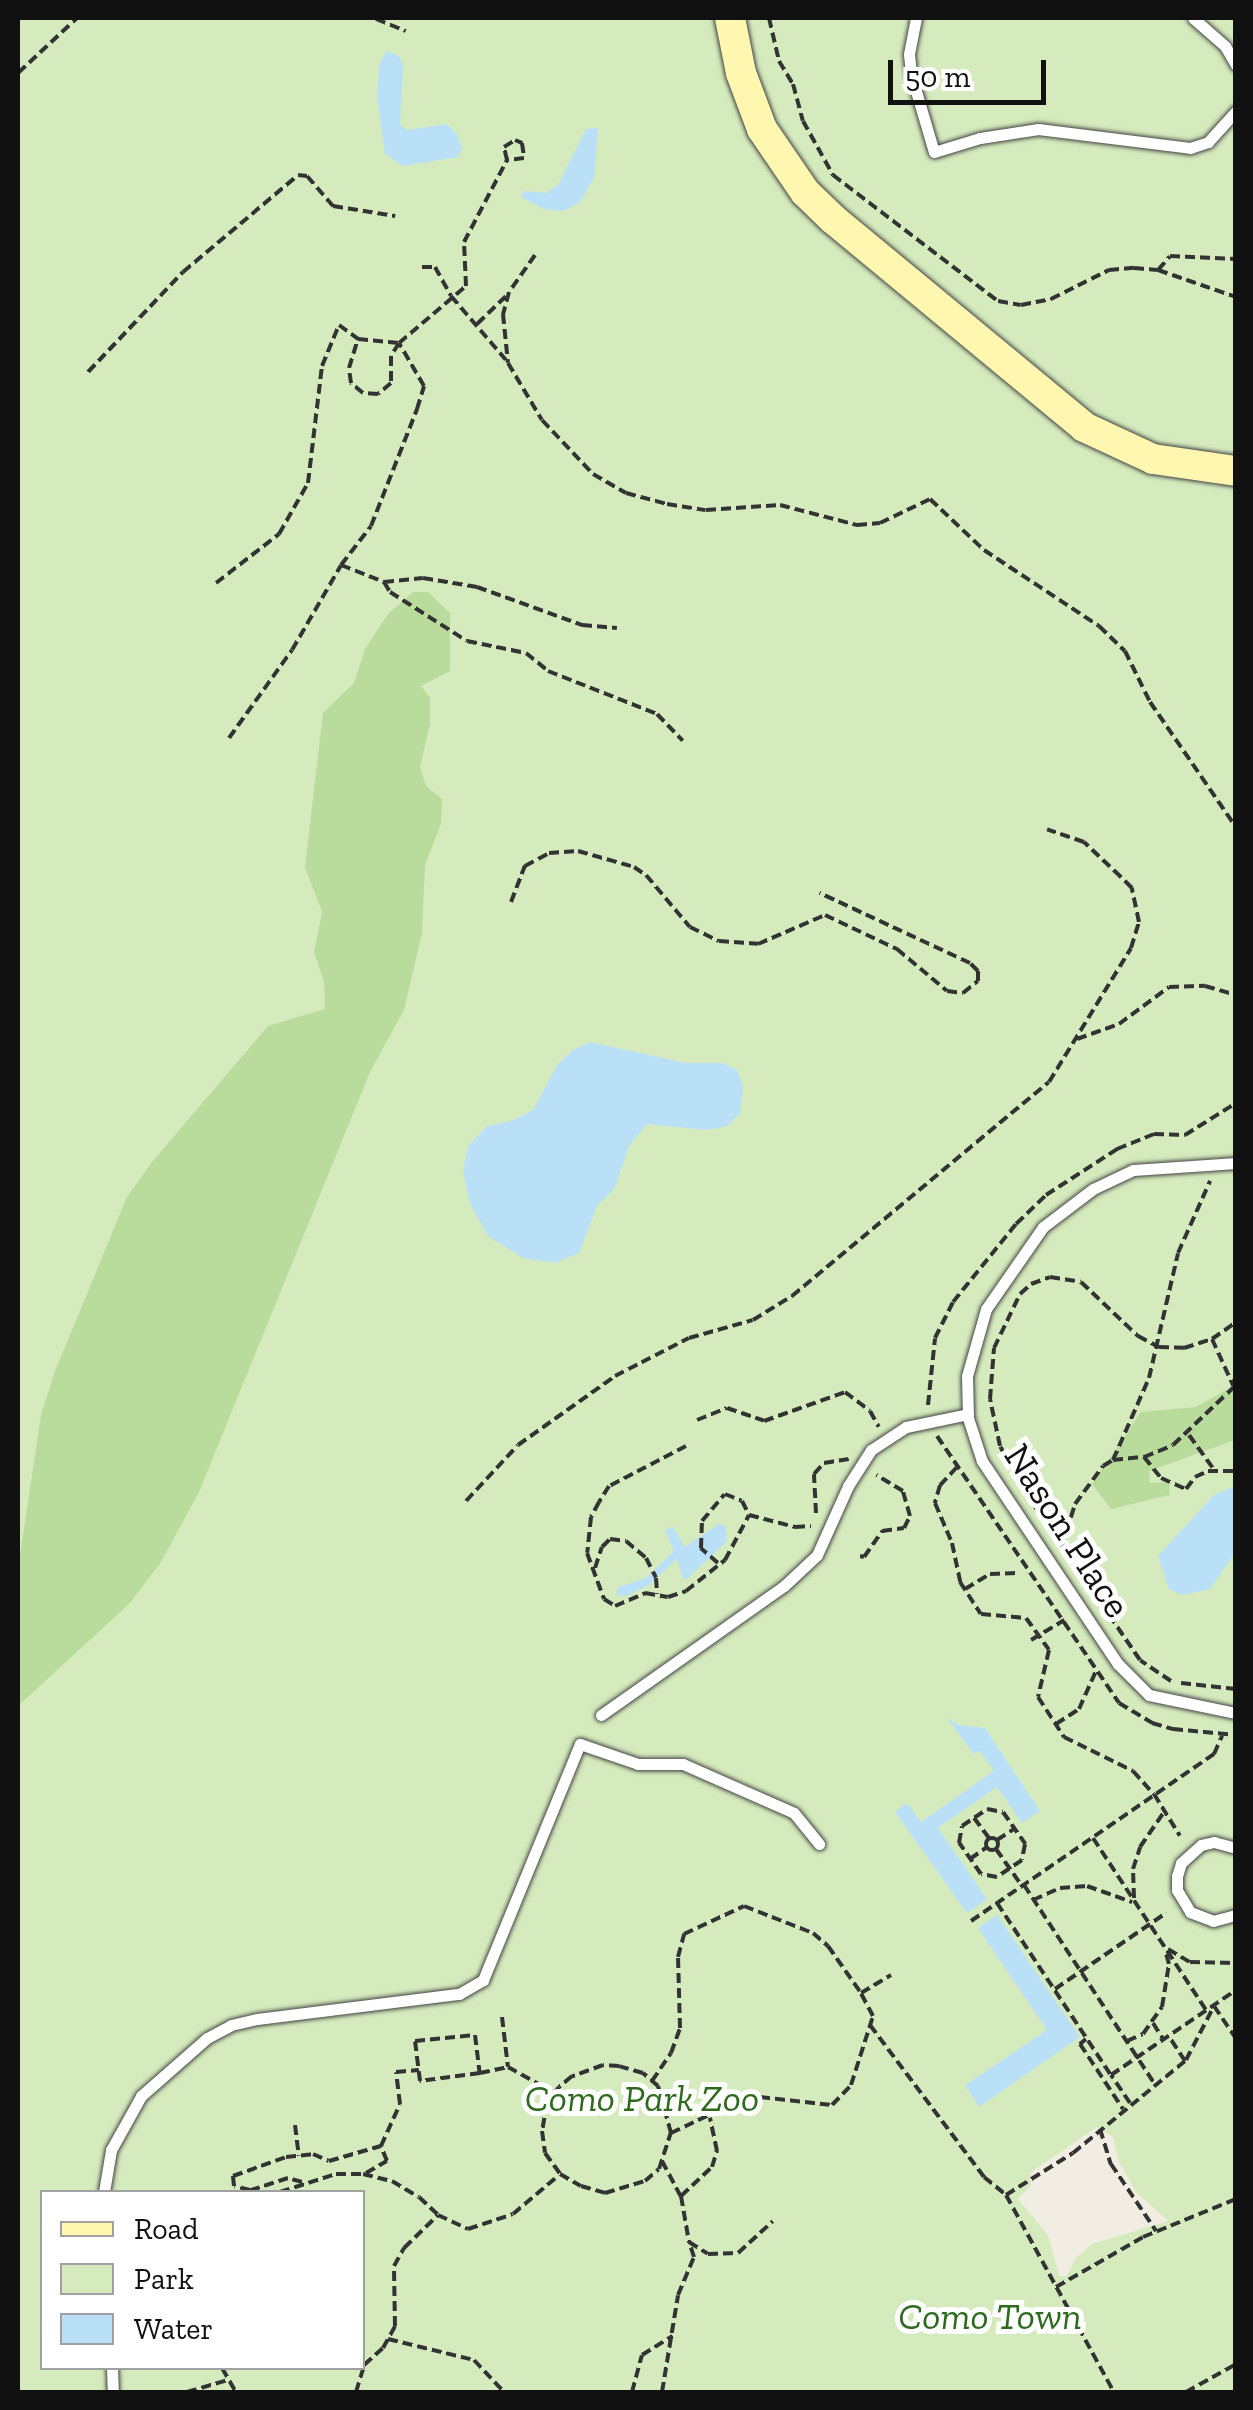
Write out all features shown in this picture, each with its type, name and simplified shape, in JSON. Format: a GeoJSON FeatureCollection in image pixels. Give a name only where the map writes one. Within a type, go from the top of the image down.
{"type":"FeatureCollection","features":[{"type":"Feature","properties":{"kind":"main road"},"geometry":{"type":"LineString","coordinates":[[730,18],[740,73],[762,130],[805,192],[833,219],[1084,427],[1153,459],[1236,471]]}},
{"type":"Feature","properties":{"kind":"lane"},"geometry":{"type":"LineString","coordinates":[[916,18],[909,54],[934,152],[980,138],[1038,129],[1190,148],[1208,142],[1236,111]]}},
{"type":"Feature","properties":{"kind":"lane"},"geometry":{"type":"LineString","coordinates":[[1193,18],[1226,46],[1236,64]]}},
{"type":"Feature","properties":{"kind":"lane","name":"Nason Place"},"geometry":{"type":"LineString","coordinates":[[1233,1713],[1173,1704],[1149,1696],[1131,1680],[982,1461],[968,1414],[967,1376],[986,1309],[1043,1227],[1093,1190],[1134,1170],[1236,1163]]}},
{"type":"Feature","properties":{"kind":"lane"},"geometry":{"type":"LineString","coordinates":[[602,1714],[784,1586],[817,1555],[863,1460],[887,1439],[926,1420],[968,1414]]}},
{"type":"Feature","properties":{"kind":"lane"},"geometry":{"type":"LineString","coordinates":[[104,2190],[111,2150],[141,2096],[207,2038],[232,2025],[257,2020],[459,1994],[483,1980],[580,1744],[638,1764],[683,1764],[794,1813],[818,1844]]}},
{"type":"Feature","properties":{"kind":"lane"},"geometry":{"type":"LineString","coordinates":[[1236,1848],[1214,1842],[1201,1846],[1181,1864],[1177,1876],[1177,1890],[1190,1912],[1213,1921],[1236,1916]]}},
{"type":"Feature","properties":{"kind":"path"},"geometry":{"type":"LineString","coordinates":[[18,74],[77,18]]}},
{"type":"Feature","properties":{"kind":"path"},"geometry":{"type":"LineString","coordinates":[[769,18],[779,61],[793,84],[804,121],[833,175],[998,301],[1022,305],[1051,299],[1110,270],[1158,270],[1236,297]]}},
{"type":"Feature","properties":{"kind":"path"},"geometry":{"type":"LineString","coordinates":[[376,20],[406,31]]}},
{"type":"Feature","properties":{"kind":"path"},"geometry":{"type":"LineString","coordinates":[[358,339],[349,368],[351,383],[364,393],[378,394],[391,383],[391,356],[399,343],[466,286],[464,242],[508,160],[504,146],[515,140],[522,143],[524,158],[508,160]]}},
{"type":"Feature","properties":{"kind":"path"},"geometry":{"type":"LineString","coordinates":[[88,372],[183,272],[298,176],[307,176],[333,206],[395,216]]}},
{"type":"Feature","properties":{"kind":"path"},"geometry":{"type":"LineString","coordinates":[[477,324],[510,292],[536,254]]}},
{"type":"Feature","properties":{"kind":"path"},"geometry":{"type":"LineString","coordinates":[[1158,270],[1170,256],[1236,259]]}},
{"type":"Feature","properties":{"kind":"path"},"geometry":{"type":"LineString","coordinates":[[422,267],[435,268],[451,296],[508,363],[542,420],[570,453],[626,493],[706,510],[802,508],[858,525],[880,523],[930,499],[984,550],[1099,626],[1126,651],[1150,702],[1236,827]]}},
{"type":"Feature","properties":{"kind":"path"},"geometry":{"type":"LineString","coordinates":[[508,363],[503,314],[510,292]]}},
{"type":"Feature","properties":{"kind":"path"},"geometry":{"type":"LineString","coordinates":[[216,583],[279,534],[308,483],[318,390],[330,342],[339,325],[358,339],[399,343]]}},
{"type":"Feature","properties":{"kind":"path"},"geometry":{"type":"LineString","coordinates":[[229,738],[292,650],[342,564],[371,526],[424,386],[399,343]]}},
{"type":"Feature","properties":{"kind":"path"},"geometry":{"type":"LineString","coordinates":[[342,564],[384,582],[423,578],[477,587],[582,624],[617,628]]}},
{"type":"Feature","properties":{"kind":"path"},"geometry":{"type":"LineString","coordinates":[[384,582],[390,592],[466,641],[526,653],[548,671],[657,714],[684,741]]}},
{"type":"Feature","properties":{"kind":"path"},"geometry":{"type":"LineString","coordinates":[[466,1501],[518,1446],[615,1376],[689,1338],[753,1320],[804,1288],[1049,1082],[1131,948],[1139,922],[1132,888],[1084,842],[1047,829]]}},
{"type":"Feature","properties":{"kind":"path"},"geometry":{"type":"LineString","coordinates":[[511,902],[525,866],[550,853],[578,852],[634,868],[646,876],[690,927],[719,941],[758,944],[825,915],[897,948],[947,991],[963,993],[978,981],[978,971],[970,963],[820,893]]}},
{"type":"Feature","properties":{"kind":"path"},"geometry":{"type":"LineString","coordinates":[[1077,1039],[1119,1024],[1169,987],[1205,986],[1236,995]]}},
{"type":"Feature","properties":{"kind":"path"},"geometry":{"type":"LineString","coordinates":[[1236,1103],[1185,1134],[1154,1134],[1117,1149],[1046,1195],[1016,1224],[953,1302],[936,1338],[926,1420],[1119,1703],[1134,1714],[1173,1729],[1236,1735]]}},
{"type":"Feature","properties":{"kind":"path"},"geometry":{"type":"LineString","coordinates":[[1062,1546],[1075,1504],[1095,1475],[1113,1460],[1158,1347],[1178,1253],[1218,1164]]}},
{"type":"Feature","properties":{"kind":"path"},"geometry":{"type":"LineString","coordinates":[[1236,1322],[1212,1339],[1184,1348],[1158,1347],[1138,1336],[1080,1282],[1065,1276],[1031,1284],[1005,1318],[989,1377],[992,1417],[1000,1446],[1140,1660],[1154,1674],[1182,1684],[1236,1689]]}},
{"type":"Feature","properties":{"kind":"path"},"geometry":{"type":"LineString","coordinates":[[1113,1460],[1144,1457],[1188,1435],[1234,1385],[1212,1339]]}},
{"type":"Feature","properties":{"kind":"path"},"geometry":{"type":"LineString","coordinates":[[696,1420],[727,1408],[764,1421],[845,1392],[870,1411],[887,1439]]}},
{"type":"Feature","properties":{"kind":"path"},"geometry":{"type":"LineString","coordinates":[[1188,1435],[1216,1471]]}},
{"type":"Feature","properties":{"kind":"path"},"geometry":{"type":"LineString","coordinates":[[686,1446],[609,1486],[591,1518],[587,1554],[604,1599],[615,1606],[645,1593],[668,1596],[686,1591],[716,1561],[730,1553],[749,1515]]}},
{"type":"Feature","properties":{"kind":"path"},"geometry":{"type":"LineString","coordinates":[[749,1515],[810,1527],[816,1520],[814,1474],[824,1463],[841,1457],[863,1460],[881,1481],[903,1491],[911,1508],[904,1528],[882,1532],[864,1557],[860,1556]]}},
{"type":"Feature","properties":{"kind":"path"},"geometry":{"type":"LineString","coordinates":[[1144,1457],[1161,1478],[1186,1489],[1195,1477],[1236,1471]]}},
{"type":"Feature","properties":{"kind":"path"},"geometry":{"type":"LineString","coordinates":[[957,1467],[940,1484],[935,1502],[965,1589],[982,1614],[1026,1618],[1049,1650],[1038,1697],[1056,1724],[1075,1744],[1133,1771],[1166,1810],[1180,1836]]}},
{"type":"Feature","properties":{"kind":"path"},"geometry":{"type":"LineString","coordinates":[[716,1561],[701,1543],[702,1521],[725,1494],[742,1501],[749,1515]]}},
{"type":"Feature","properties":{"kind":"path"},"geometry":{"type":"LineString","coordinates":[[595,1568],[602,1547],[610,1539],[626,1540],[646,1558],[656,1578],[657,1594]]}},
{"type":"Feature","properties":{"kind":"path"},"geometry":{"type":"LineString","coordinates":[[965,1589],[990,1574],[1019,1573]]}},
{"type":"Feature","properties":{"kind":"path"},"geometry":{"type":"LineString","coordinates":[[1031,1640],[1064,1620]]}},
{"type":"Feature","properties":{"kind":"path"},"geometry":{"type":"LineString","coordinates":[[1056,1724],[1078,1709],[1098,1670]]}},
{"type":"Feature","properties":{"kind":"path"},"geometry":{"type":"LineString","coordinates":[[971,1921],[1214,1754],[1233,1713]]}},
{"type":"Feature","properties":{"kind":"path"},"geometry":{"type":"LineString","coordinates":[[987,1809],[1003,1812],[1014,1828],[1025,1844],[1022,1860],[997,1878],[981,1874],[959,1843],[962,1826],[987,1809]]}},
{"type":"Feature","properties":{"kind":"path"},"geometry":{"type":"LineString","coordinates":[[1135,1903],[1133,1869],[1140,1847],[1166,1810]]}},
{"type":"Feature","properties":{"kind":"path"},"geometry":{"type":"LineString","coordinates":[[974,1818],[988,1838],[987,1847]]}},
{"type":"Feature","properties":{"kind":"path"},"geometry":{"type":"LineString","coordinates":[[1014,1828],[997,1840],[996,1848],[1156,2086]]}},
{"type":"Feature","properties":{"kind":"path"},"geometry":{"type":"LineString","coordinates":[[988,1838],[997,1840]]}},
{"type":"Feature","properties":{"kind":"path"},"geometry":{"type":"LineString","coordinates":[[1093,1838],[1206,2010]]}},
{"type":"Feature","properties":{"kind":"path"},"geometry":{"type":"LineString","coordinates":[[970,1858],[987,1847],[996,1848]]}},
{"type":"Feature","properties":{"kind":"path"},"geometry":{"type":"LineString","coordinates":[[1033,1900],[1060,1888],[1088,1886],[1135,1903]]}},
{"type":"Feature","properties":{"kind":"path"},"geometry":{"type":"LineString","coordinates":[[997,1904],[1130,2103]]}},
{"type":"Feature","properties":{"kind":"path"},"geometry":{"type":"LineString","coordinates":[[652,2082],[671,2052],[680,2028],[678,1957],[684,1934],[744,1906],[814,1933],[861,1992],[873,2016],[851,2085],[832,2104],[760,2097],[730,2105],[710,2118],[671,2133]]}},
{"type":"Feature","properties":{"kind":"path"},"geometry":{"type":"LineString","coordinates":[[1055,1989],[1166,1913]]}},
{"type":"Feature","properties":{"kind":"path"},"geometry":{"type":"LineString","coordinates":[[1127,2042],[1152,2023],[1167,1991],[1164,1946]]}},
{"type":"Feature","properties":{"kind":"path"},"geometry":{"type":"LineString","coordinates":[[1164,1946],[1190,1962],[1236,1963]]}},
{"type":"Feature","properties":{"kind":"path"},"geometry":{"type":"LineString","coordinates":[[861,1992],[891,1975]]}},
{"type":"Feature","properties":{"kind":"path"},"geometry":{"type":"LineString","coordinates":[[1110,2074],[1236,1990]]}},
{"type":"Feature","properties":{"kind":"path"},"geometry":{"type":"LineString","coordinates":[[1214,2006],[1236,2039]]}},
{"type":"Feature","properties":{"kind":"path"},"geometry":{"type":"LineString","coordinates":[[1006,2195],[1073,2153],[1186,2061],[1214,2006]]}},
{"type":"Feature","properties":{"kind":"path"},"geometry":{"type":"LineString","coordinates":[[502,2017],[508,2066]]}},
{"type":"Feature","properties":{"kind":"path"},"geometry":{"type":"LineString","coordinates":[[1152,2023],[1186,2061]]}},
{"type":"Feature","properties":{"kind":"path"},"geometry":{"type":"LineString","coordinates":[[870,2026],[984,2177],[1006,2195],[1114,2392]]}},
{"type":"Feature","properties":{"kind":"path"},"geometry":{"type":"LineString","coordinates":[[480,2073],[475,2035],[415,2041],[420,2081],[480,2073],[508,2066],[554,2093]]}},
{"type":"Feature","properties":{"kind":"path"},"geometry":{"type":"LineString","coordinates":[[1087,2038],[1080,2044],[1124,2109]]}},
{"type":"Feature","properties":{"kind":"path"},"geometry":{"type":"LineString","coordinates":[[603,2066],[643,2073],[664,2098],[671,2133],[662,2161],[644,2181],[629,2190],[606,2193],[580,2186],[560,2174],[545,2152],[542,2131],[547,2103],[554,2093],[572,2076],[603,2066]]}},
{"type":"Feature","properties":{"kind":"path"},"geometry":{"type":"LineString","coordinates":[[364,2174],[387,2161],[381,2146],[400,2104],[396,2072],[419,2070]]}},
{"type":"Feature","properties":{"kind":"path"},"geometry":{"type":"LineString","coordinates":[[681,2196],[712,2167],[718,2151],[710,2118]]}},
{"type":"Feature","properties":{"kind":"path"},"geometry":{"type":"LineString","coordinates":[[295,2125],[299,2156]]}},
{"type":"Feature","properties":{"kind":"path"},"geometry":{"type":"LineString","coordinates":[[1100,2130],[1111,2164],[1156,2232]]}},
{"type":"Feature","properties":{"kind":"path"},"geometry":{"type":"LineString","coordinates":[[302,2182],[288,2178],[250,2190],[234,2186],[233,2176],[299,2156],[314,2154],[329,2161],[381,2146]]}},
{"type":"Feature","properties":{"kind":"path"},"geometry":{"type":"LineString","coordinates":[[662,2161],[681,2196],[694,2257],[678,2296],[662,2392]]}},
{"type":"Feature","properties":{"kind":"path"},"geometry":{"type":"LineString","coordinates":[[284,2190],[302,2182],[364,2174],[392,2181],[419,2196],[438,2215],[468,2229],[490,2225],[514,2214],[560,2174]]}},
{"type":"Feature","properties":{"kind":"path"},"geometry":{"type":"LineString","coordinates":[[1056,2287],[1156,2232],[1236,2199]]}},
{"type":"Feature","properties":{"kind":"path"},"geometry":{"type":"LineString","coordinates":[[365,2363],[395,2326],[394,2266],[438,2215]]}},
{"type":"Feature","properties":{"kind":"path"},"geometry":{"type":"LineString","coordinates":[[689,2242],[708,2254],[738,2252],[773,2221]]}},
{"type":"Feature","properties":{"kind":"path"},"geometry":{"type":"LineString","coordinates":[[632,2392],[642,2354],[672,2336]]}},
{"type":"Feature","properties":{"kind":"path"},"geometry":{"type":"LineString","coordinates":[[388,2339],[474,2360],[504,2392]]}},
{"type":"Feature","properties":{"kind":"path"},"geometry":{"type":"LineString","coordinates":[[1186,2392],[1198,2390],[1236,2364]]}},
{"type":"Feature","properties":{"kind":"path"},"geometry":{"type":"LineString","coordinates":[[223,2370],[236,2392]]}},
{"type":"Feature","properties":{"kind":"path"},"geometry":{"type":"LineString","coordinates":[[187,2392],[228,2380]]}},
{"type":"Feature","properties":{"kind":"green space"},"geometry":{"type":"Polygon","coordinates":[[[18,18],[1235,18],[1235,2392],[18,2392],[18,18]]]}},
{"type":"Feature","properties":{"kind":"green space"},"geometry":{"type":"Polygon","coordinates":[[[413,592],[428,592],[450,613],[450,671],[421,686],[430,698],[430,724],[420,767],[426,786],[442,799],[441,824],[425,865],[422,933],[404,1010],[370,1072],[199,1492],[161,1562],[129,1604],[18,1706],[18,1569],[41,1415],[55,1371],[127,1197],[152,1162],[268,1026],[325,1009],[324,982],[314,952],[322,912],[305,867],[323,713],[354,683],[365,649],[388,614],[413,592]]]}},
{"type":"Feature","properties":{"kind":"green space"},"geometry":{"type":"Polygon","coordinates":[[[1233,1386],[1235,1440],[1149,1471],[1150,1483],[1169,1482],[1170,1495],[1111,1509],[1092,1484],[1141,1412],[1196,1407],[1233,1386]]]}},
{"type":"Feature","properties":{"kind":"shaded area"},"geometry":{"type":"Polygon","coordinates":[[[1097,2127],[1113,2137],[1118,2160],[1136,2192],[1168,2221],[1092,2244],[1075,2259],[1067,2276],[1059,2276],[1048,2235],[1018,2199],[1031,2185],[1030,2173],[1097,2127]]]}},
{"type":"Feature","properties":{"kind":"water"},"geometry":{"type":"Polygon","coordinates":[[[386,51],[399,56],[403,66],[400,125],[407,130],[446,124],[457,134],[462,148],[458,157],[403,166],[385,154],[377,98],[379,66],[386,51]]]}},
{"type":"Feature","properties":{"kind":"water"},"geometry":{"type":"Polygon","coordinates":[[[598,128],[594,178],[580,202],[564,211],[544,209],[521,197],[523,191],[546,193],[558,185],[586,129],[598,128]]]}},
{"type":"Feature","properties":{"kind":"water"},"geometry":{"type":"Polygon","coordinates":[[[590,1042],[685,1063],[722,1063],[737,1070],[743,1085],[740,1113],[727,1126],[706,1130],[647,1124],[629,1146],[615,1188],[597,1206],[579,1253],[555,1263],[523,1258],[488,1236],[470,1204],[463,1170],[468,1146],[487,1126],[511,1121],[533,1110],[557,1065],[573,1050],[590,1042]]]}},
{"type":"Feature","properties":{"kind":"water"},"geometry":{"type":"Polygon","coordinates":[[[1235,1486],[1235,1553],[1210,1589],[1182,1595],[1169,1589],[1158,1556],[1214,1495],[1235,1486]]]}},
{"type":"Feature","properties":{"kind":"water"},"geometry":{"type":"Polygon","coordinates":[[[720,1523],[726,1527],[727,1541],[687,1579],[683,1579],[677,1559],[649,1585],[627,1596],[616,1595],[618,1587],[646,1578],[674,1551],[665,1531],[672,1526],[685,1547],[720,1523]]]}},
{"type":"Feature","properties":{"kind":"water"},"geometry":{"type":"Polygon","coordinates":[[[946,1717],[958,1725],[985,1728],[1040,1811],[1022,1823],[997,1787],[938,1828],[987,1899],[967,1913],[895,1812],[907,1803],[921,1822],[994,1771],[980,1751],[974,1754],[946,1717]]]}},
{"type":"Feature","properties":{"kind":"water"},"geometry":{"type":"Polygon","coordinates":[[[997,1915],[1080,2037],[979,2107],[965,2085],[1047,2030],[978,1928],[997,1915]]]}},
{"type":"Feature","properties":{"kind":"park label","name":"Como Park Zoo"},"geometry":{"type":"Point","coordinates":[642,2099]}},
{"type":"Feature","properties":{"kind":"park label","name":"Como Town"},"geometry":{"type":"Point","coordinates":[990,2317]}}]}
